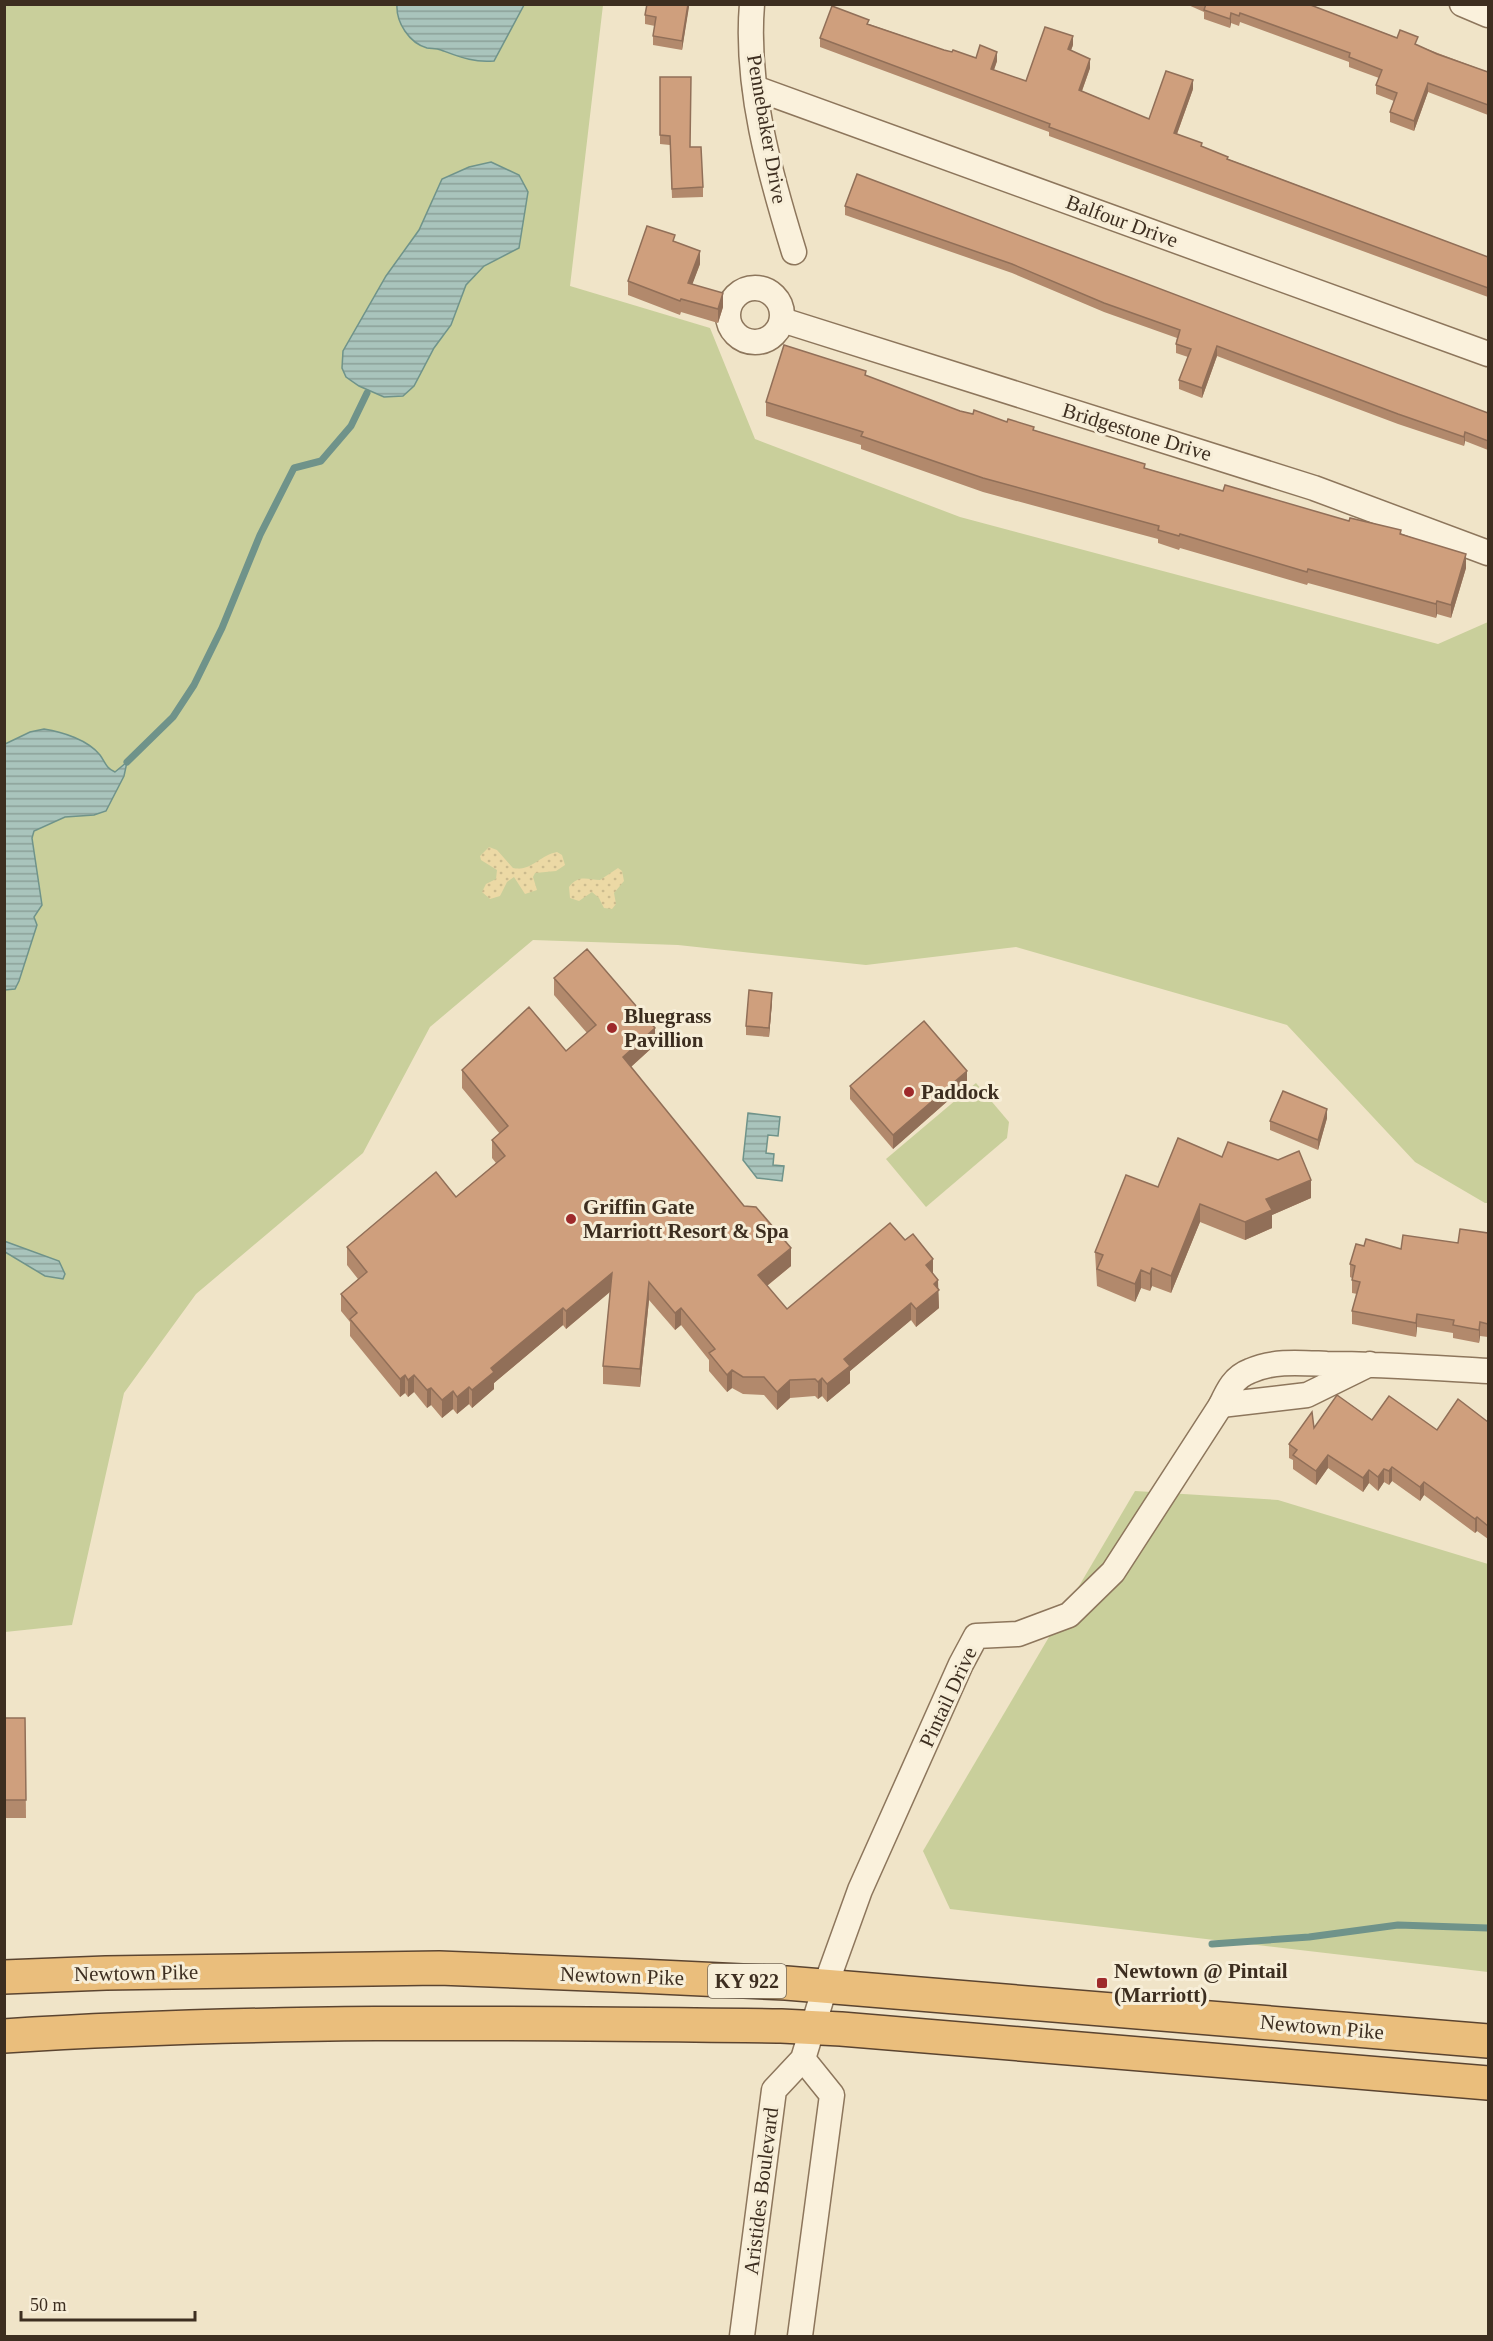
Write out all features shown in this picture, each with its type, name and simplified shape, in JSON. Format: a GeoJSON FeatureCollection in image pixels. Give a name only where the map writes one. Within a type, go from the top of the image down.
{"type":"FeatureCollection","features":[{"type":"Feature","properties":{"kind":"highway","name":"Newtown Pike"},"geometry":{"type":"LineString","coordinates":[[4,1977],[106,1973],[439,1968],[825,1987],[1488,2041]]}},
{"type":"Feature","properties":{"kind":"highway","name":"Newtown Pike"},"geometry":{"type":"LineString","coordinates":[[4,2036],[104,2029],[416,2021],[812,2028],[1488,2083]]}},
{"type":"Feature","properties":{"kind":"street","name":"Pennebaker Drive"},"geometry":{"type":"LineString","coordinates":[[752,4],[750,21],[755,88],[766,148],[794,252]]}},
{"type":"Feature","properties":{"kind":"street"},"geometry":{"type":"LineString","coordinates":[[1462,4],[1488,15]]}},
{"type":"Feature","properties":{"kind":"street","name":"Balfour Drive"},"geometry":{"type":"LineString","coordinates":[[755,88],[1488,354]]}},
{"type":"Feature","properties":{"kind":"street","name":"Bridgestone Drive"},"geometry":{"type":"LineString","coordinates":[[782,320],[1314,488],[1488,553]]}},
{"type":"Feature","properties":{"kind":"street","name":"Pintail Drive"},"geometry":{"type":"LineString","coordinates":[[825,1987],[860,1890],[961,1664],[976,1636],[1018,1634],[1070,1615],[1113,1572],[1221,1405],[1233,1381],[1249,1371],[1277,1364],[1370,1364],[1488,1371]]}},
{"type":"Feature","properties":{"kind":"street","name":"Pintail Drive"},"geometry":{"type":"LineString","coordinates":[[1221,1405],[1307,1395],[1370,1364]]}},
{"type":"Feature","properties":{"kind":"street"},"geometry":{"type":"LineString","coordinates":[[800,2337],[832,2095],[803,2059],[825,1987]]}},
{"type":"Feature","properties":{"kind":"street","name":"Aristides Boulevard"},"geometry":{"type":"LineString","coordinates":[[742,2337],[774,2090],[803,2059]]}},
{"type":"Feature","properties":{"kind":"green space"},"geometry":{"type":"Polygon","coordinates":[[[5,5],[603,5],[570,286],[710,328],[755,439],[960,517],[1438,644],[1488,622],[1488,1203],[1415,1162],[1287,1025],[1016,947],[866,965],[678,945],[533,940],[430,1027],[363,1153],[196,1294],[124,1393],[72,1625],[5,1632],[5,5]]]}},
{"type":"Feature","properties":{"kind":"green space"},"geometry":{"type":"Polygon","coordinates":[[[976,1083],[1009,1122],[1007,1138],[926,1207],[886,1159],[976,1083]]]}},
{"type":"Feature","properties":{"kind":"green space"},"geometry":{"type":"Polygon","coordinates":[[[1135,1491],[1278,1500],[1488,1564],[1488,1972],[950,1909],[923,1851],[1135,1491]]]}},
{"type":"Feature","properties":{"kind":"sand"},"geometry":{"type":"Polygon","coordinates":[[[489,847],[497,850],[513,868],[525,868],[557,852],[562,855],[565,865],[556,871],[535,873],[533,877],[537,890],[525,894],[514,877],[507,882],[500,896],[490,899],[482,892],[486,884],[496,879],[497,870],[481,860],[480,856],[489,847]]]}},
{"type":"Feature","properties":{"kind":"sand"},"geometry":{"type":"Polygon","coordinates":[[[618,868],[622,871],[624,881],[614,893],[616,904],[612,909],[604,908],[599,898],[592,892],[579,901],[570,898],[569,887],[576,880],[600,880],[618,868]]]}},
{"type":"Feature","properties":{"kind":"water"},"geometry":{"type":"Polygon","coordinates":[[[397,4],[524,5],[494,61],[480,61],[439,49],[427,48],[415,42],[401,25],[397,4]]]}},
{"type":"Feature","properties":{"kind":"water"},"geometry":{"type":"Polygon","coordinates":[[[491,162],[519,175],[528,192],[519,248],[484,266],[466,285],[451,325],[434,348],[414,386],[403,396],[384,397],[359,386],[346,377],[342,368],[343,351],[386,276],[419,230],[442,179],[469,167],[491,162]]]}},
{"type":"Feature","properties":{"kind":"water"},"geometry":{"type":"Polygon","coordinates":[[[44,729],[67,735],[89,745],[115,772],[127,762],[124,776],[106,811],[94,815],[65,817],[34,831],[32,838],[42,905],[34,917],[37,925],[19,981],[15,989],[5,990],[5,744],[30,732],[44,729]]]}},
{"type":"Feature","properties":{"kind":"water"},"geometry":{"type":"Polygon","coordinates":[[[748,1113],[780,1117],[778,1136],[768,1135],[766,1153],[774,1154],[773,1165],[784,1166],[782,1181],[757,1178],[743,1160],[748,1113]]]}},
{"type":"Feature","properties":{"kind":"water"},"geometry":{"type":"Polygon","coordinates":[[[4,1241],[59,1261],[65,1274],[63,1279],[45,1276],[5,1252],[4,1241]]]}},
{"type":"Feature","properties":{"kind":"building"},"geometry":{"type":"Polygon","coordinates":[[[647,4],[688,4],[682,41],[653,36],[656,17],[645,15],[647,4]]]}},
{"type":"Feature","properties":{"kind":"building"},"geometry":{"type":"Polygon","coordinates":[[[1206,4],[1308,4],[1397,38],[1400,30],[1418,37],[1415,44],[1488,72],[1488,105],[1428,83],[1414,121],[1390,112],[1397,93],[1376,85],[1382,70],[1349,57],[1350,53],[1240,13],[1239,16],[1231,13],[1230,19],[1204,10],[1206,4]]]}},
{"type":"Feature","properties":{"kind":"building"},"geometry":{"type":"Polygon","coordinates":[[[832,6],[869,20],[867,24],[944,50],[952,52],[953,50],[976,58],[980,45],[997,52],[991,69],[1026,81],[1045,27],[1073,36],[1068,49],[1090,59],[1079,90],[1149,119],[1166,71],[1193,80],[1174,133],[1202,143],[1201,146],[1228,157],[1227,159],[1488,257],[1488,288],[1049,127],[1050,124],[820,38],[832,6]]]}},
{"type":"Feature","properties":{"kind":"building"},"geometry":{"type":"Polygon","coordinates":[[[660,77],[691,77],[690,147],[701,147],[703,187],[672,189],[670,136],[660,135],[660,77]]]}},
{"type":"Feature","properties":{"kind":"building"},"geometry":{"type":"Polygon","coordinates":[[[857,174],[1488,413],[1488,441],[1465,432],[1464,437],[1398,414],[1217,346],[1202,388],[1179,380],[1191,349],[1176,344],[1180,330],[1104,303],[1012,264],[845,206],[857,174]]]}},
{"type":"Feature","properties":{"kind":"building"},"geometry":{"type":"Polygon","coordinates":[[[647,226],[675,235],[673,241],[700,251],[688,283],[723,293],[718,309],[681,299],[680,301],[628,281],[647,226]]]}},
{"type":"Feature","properties":{"kind":"building"},"geometry":{"type":"Polygon","coordinates":[[[784,345],[866,371],[865,375],[960,411],[973,414],[974,410],[1007,422],[1008,419],[1034,427],[1033,430],[1145,464],[1144,468],[1223,491],[1225,485],[1349,521],[1350,518],[1401,530],[1400,534],[1466,554],[1451,605],[1437,601],[1436,604],[1308,569],[1307,572],[1180,534],[1179,536],[1158,530],[1159,526],[983,478],[861,436],[863,432],[766,402],[784,345]]]}},
{"type":"Feature","properties":{"kind":"building","name":"Griffin Gate Marriott Resort & Spa"},"geometry":{"type":"Polygon","coordinates":[[[587,949],[655,1028],[623,1057],[744,1206],[756,1207],[791,1248],[758,1275],[787,1309],[890,1223],[905,1240],[913,1234],[933,1259],[926,1265],[938,1280],[934,1284],[939,1290],[916,1309],[911,1303],[844,1359],[850,1366],[827,1384],[822,1378],[818,1382],[815,1379],[790,1380],[777,1392],[764,1377],[743,1377],[732,1370],[727,1375],[709,1353],[715,1349],[681,1308],[675,1313],[649,1282],[640,1369],[603,1366],[612,1273],[566,1311],[563,1308],[491,1368],[494,1372],[472,1390],[469,1387],[457,1397],[453,1391],[442,1400],[431,1388],[427,1390],[414,1375],[408,1380],[405,1375],[400,1379],[350,1319],[357,1313],[341,1294],[367,1272],[347,1247],[436,1172],[456,1197],[505,1156],[492,1140],[508,1126],[462,1070],[529,1007],[566,1051],[596,1025],[554,978],[587,949]]]}},
{"type":"Feature","properties":{"kind":"building"},"geometry":{"type":"Polygon","coordinates":[[[749,990],[772,993],[769,1028],[746,1026],[749,990]]]}},
{"type":"Feature","properties":{"kind":"building","name":"Paddock"},"geometry":{"type":"Polygon","coordinates":[[[924,1021],[967,1071],[893,1135],[850,1086],[924,1021]]]}},
{"type":"Feature","properties":{"kind":"building"},"geometry":{"type":"Polygon","coordinates":[[[1283,1091],[1327,1109],[1318,1140],[1270,1121],[1283,1091]]]}},
{"type":"Feature","properties":{"kind":"building"},"geometry":{"type":"Polygon","coordinates":[[[1178,1138],[1222,1157],[1228,1142],[1278,1160],[1299,1151],[1311,1180],[1266,1199],[1272,1210],[1245,1222],[1200,1204],[1171,1276],[1152,1268],[1150,1274],[1141,1270],[1135,1284],[1097,1269],[1103,1255],[1095,1252],[1126,1175],[1158,1187],[1178,1138]]]}},
{"type":"Feature","properties":{"kind":"building"},"geometry":{"type":"Polygon","coordinates":[[[1460,1229],[1488,1233],[1488,1324],[1480,1322],[1479,1330],[1453,1325],[1454,1320],[1417,1314],[1416,1323],[1352,1311],[1360,1282],[1352,1280],[1355,1266],[1350,1264],[1356,1244],[1364,1246],[1366,1239],[1401,1249],[1403,1235],[1458,1243],[1460,1229]]]}},
{"type":"Feature","properties":{"kind":"building"},"geometry":{"type":"Polygon","coordinates":[[[1337,1395],[1372,1420],[1389,1396],[1437,1430],[1458,1399],[1488,1422],[1488,1526],[1424,1482],[1420,1487],[1392,1467],[1389,1471],[1384,1469],[1378,1477],[1369,1470],[1363,1478],[1328,1455],[1316,1471],[1293,1455],[1297,1450],[1289,1444],[1312,1412],[1314,1428],[1337,1395]]]}},
{"type":"Feature","properties":{"kind":"building"},"geometry":{"type":"Polygon","coordinates":[[[4,1718],[25,1718],[26,1800],[4,1800],[4,1718]]]}},
{"type":"Feature","properties":{"kind":"waterway"},"geometry":{"type":"LineString","coordinates":[[127,762],[173,717],[194,685],[222,628],[260,535],[294,468],[321,461],[351,426],[367,393]]}},
{"type":"Feature","properties":{"kind":"waterway"},"geometry":{"type":"LineString","coordinates":[[1212,1944],[1309,1937],[1398,1925],[1488,1928]]}},
{"type":"Feature","properties":{"kind":"place","name":"Bluegrass Pavillion"},"geometry":{"type":"Point","coordinates":[612,1028]}},
{"type":"Feature","properties":{"kind":"place","name":"Paddock"},"geometry":{"type":"Point","coordinates":[909,1092]}},
{"type":"Feature","properties":{"kind":"place","name":"Griffin Gate Marriott Resort & Spa"},"geometry":{"type":"Point","coordinates":[571,1219]}},
{"type":"Feature","properties":{"kind":"place","name":"Newtown @ Pintail (Marriott)"},"geometry":{"type":"Point","coordinates":[1102,1983]}}]}
